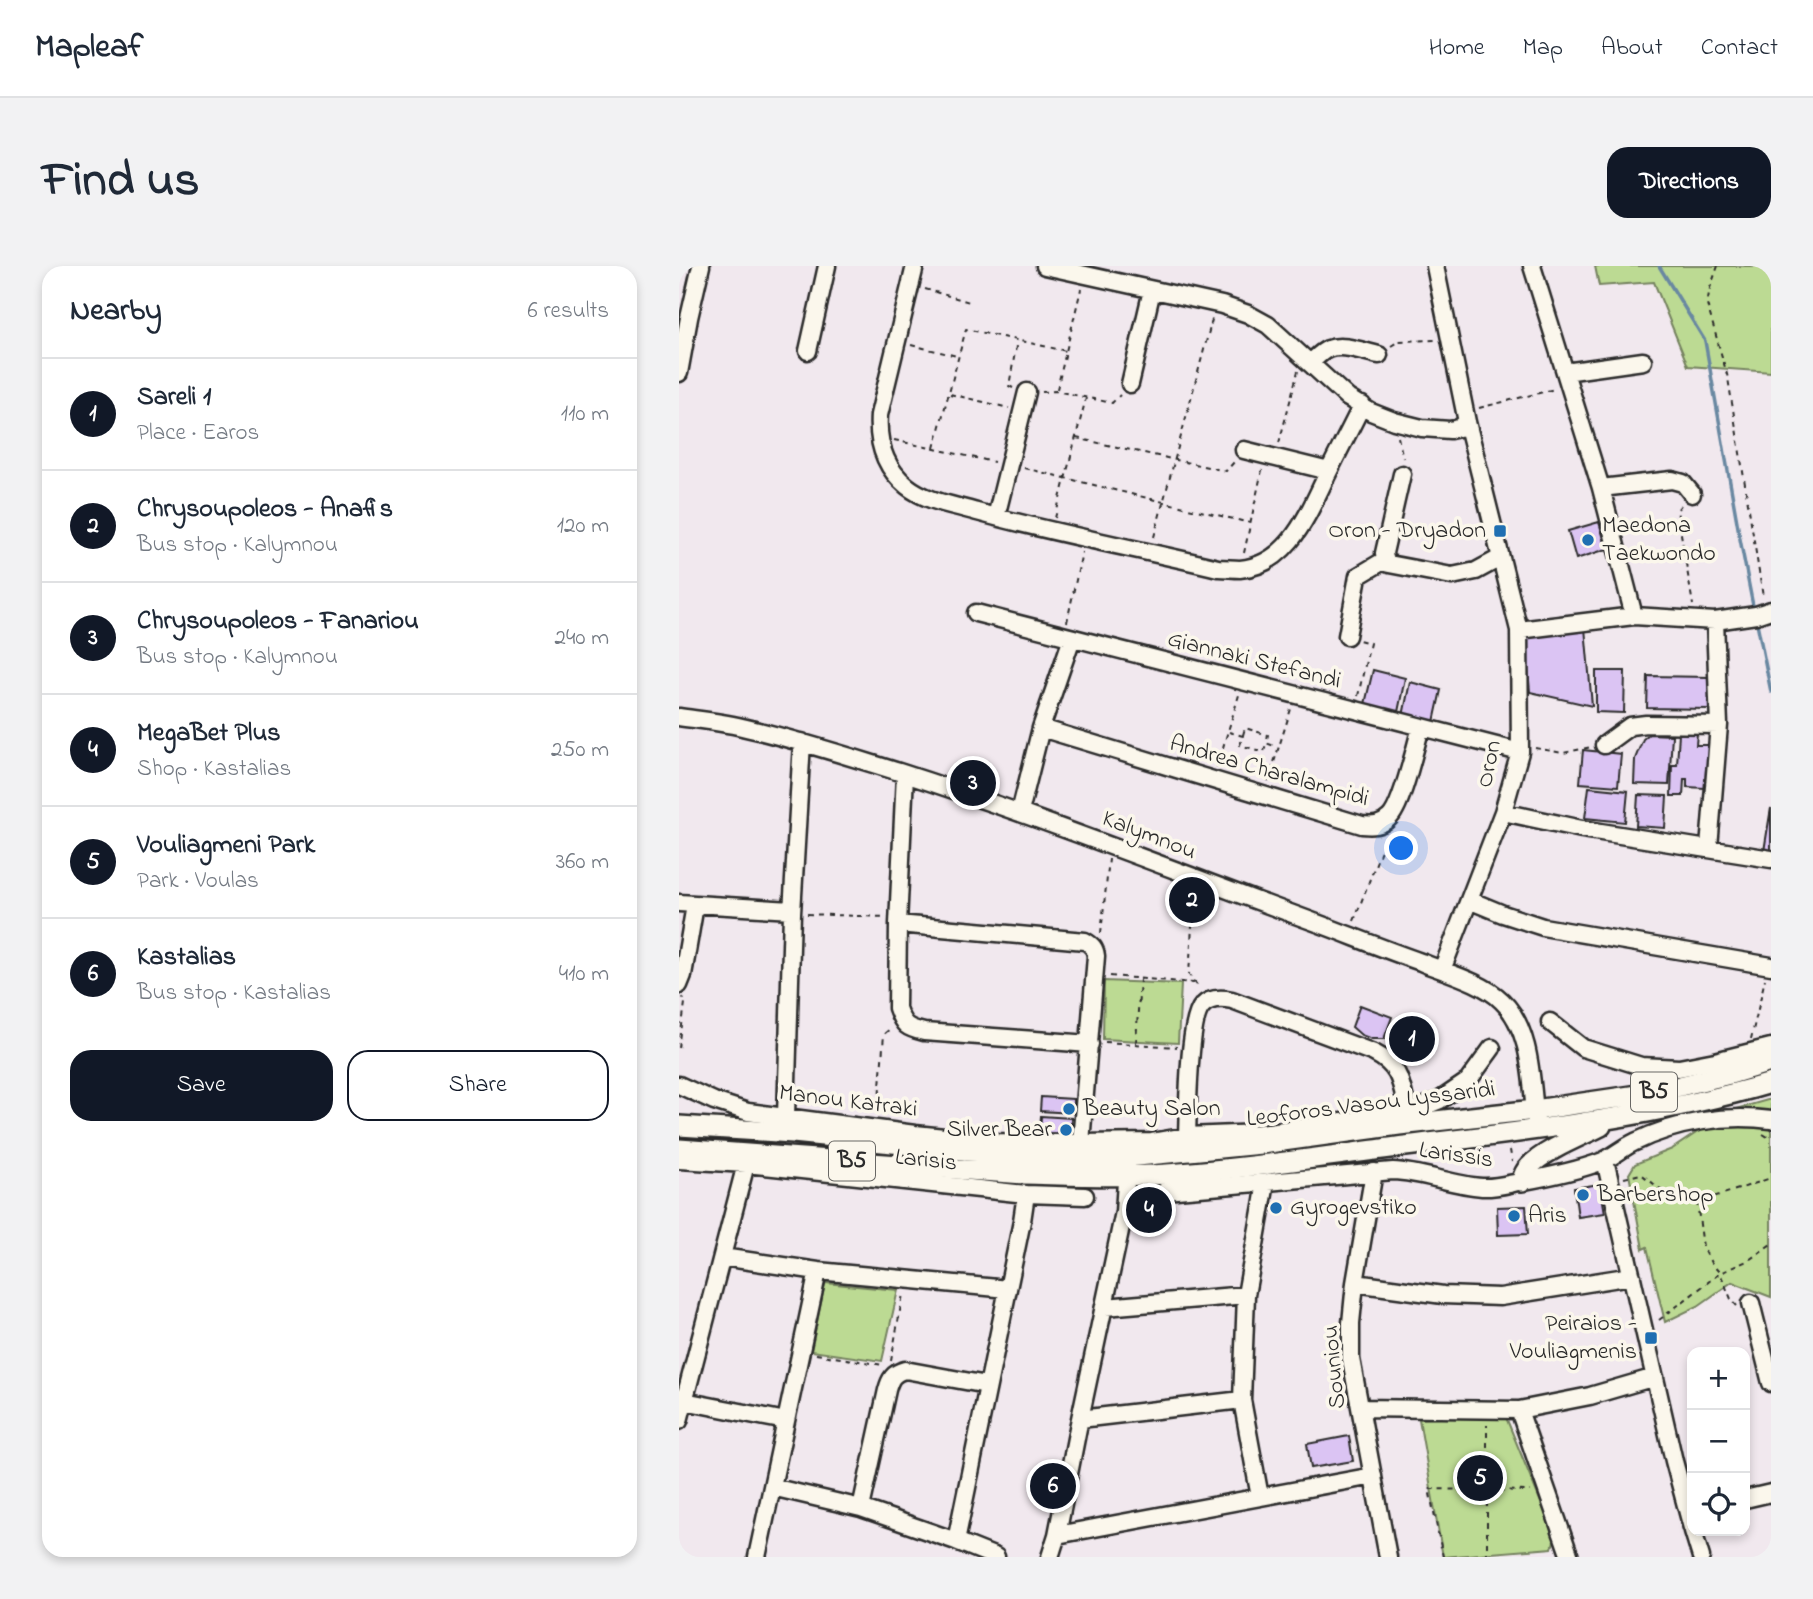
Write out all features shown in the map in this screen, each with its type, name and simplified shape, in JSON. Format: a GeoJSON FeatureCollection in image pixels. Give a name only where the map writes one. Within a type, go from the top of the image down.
{"type":"FeatureCollection","features":[{"type":"Feature","properties":{"kind":"main road","name":"Leoforos Vasou Lyssaridi"},"geometry":{"type":"LineString","coordinates":[[679,1126],[793,1133],[1127,1166],[1261,1144],[1651,1093],[1771,1062]]}},
{"type":"Feature","properties":{"kind":"main road","name":"Leoforos Vasou Lyssaridi"},"geometry":{"type":"LineString","coordinates":[[679,1149],[1024,1174],[1127,1166],[1261,1166],[1625,1116],[1771,1083]]}},
{"type":"Feature","properties":{"kind":"main road"},"geometry":{"type":"LineString","coordinates":[[1522,1181],[1528,1167],[1539,1157],[1625,1116]]}},
{"type":"Feature","properties":{"kind":"street"},"geometry":{"type":"LineString","coordinates":[[679,373],[701,266]]}},
{"type":"Feature","properties":{"kind":"street"},"geometry":{"type":"LineString","coordinates":[[807,351],[827,266]]}},
{"type":"Feature","properties":{"kind":"street"},"geometry":{"type":"LineString","coordinates":[[915,266],[879,415],[879,437],[891,469],[918,494],[996,517],[1218,568],[1251,567],[1269,559],[1296,535],[1362,405]]}},
{"type":"Feature","properties":{"kind":"street"},"geometry":{"type":"LineString","coordinates":[[1045,266],[1216,304],[1259,319],[1279,333],[1348,398],[1371,412],[1394,421],[1422,428],[1450,430],[1459,428],[1466,417]]}},
{"type":"Feature","properties":{"kind":"street","name":"Oron"},"geometry":{"type":"LineString","coordinates":[[1435,266],[1466,417],[1519,630],[1520,749],[1503,812],[1442,971]]}},
{"type":"Feature","properties":{"kind":"street"},"geometry":{"type":"LineString","coordinates":[[1532,266],[1601,488],[1634,615]]}},
{"type":"Feature","properties":{"kind":"street"},"geometry":{"type":"LineString","coordinates":[[1130,384],[1152,290]]}},
{"type":"Feature","properties":{"kind":"street"},"geometry":{"type":"LineString","coordinates":[[1306,359],[1334,347],[1379,355]]}},
{"type":"Feature","properties":{"kind":"street"},"geometry":{"type":"LineString","coordinates":[[1567,379],[1643,361]]}},
{"type":"Feature","properties":{"kind":"street"},"geometry":{"type":"LineString","coordinates":[[996,517],[1027,392]]}},
{"type":"Feature","properties":{"kind":"street"},"geometry":{"type":"LineString","coordinates":[[1244,450],[1329,471]]}},
{"type":"Feature","properties":{"kind":"street"},"geometry":{"type":"LineString","coordinates":[[1402,474],[1384,553],[1385,560],[1394,566],[1452,576],[1476,571],[1500,558]]}},
{"type":"Feature","properties":{"kind":"street"},"geometry":{"type":"LineString","coordinates":[[1601,488],[1672,480],[1683,484],[1692,494]]}},
{"type":"Feature","properties":{"kind":"street"},"geometry":{"type":"LineString","coordinates":[[1347,636],[1358,576],[1385,560]]}},
{"type":"Feature","properties":{"kind":"street"},"geometry":{"type":"LineString","coordinates":[[1519,630],[1634,615],[1715,621],[1764,612],[1771,628]]}},
{"type":"Feature","properties":{"kind":"street","name":"Giannaki Stefandi"},"geometry":{"type":"LineString","coordinates":[[976,613],[1421,727],[1520,749]]}},
{"type":"Feature","properties":{"kind":"street"},"geometry":{"type":"LineString","coordinates":[[1709,848],[1719,725],[1715,621]]}},
{"type":"Feature","properties":{"kind":"street"},"geometry":{"type":"LineString","coordinates":[[1020,813],[1041,728],[1068,637]]}},
{"type":"Feature","properties":{"kind":"street","name":"Kalymnou"},"geometry":{"type":"LineString","coordinates":[[679,717],[739,726],[802,742],[905,774],[1110,846],[1479,986],[1500,999],[1510,1010],[1524,1040],[1537,1130]]}},
{"type":"Feature","properties":{"kind":"street"},"geometry":{"type":"LineString","coordinates":[[1604,745],[1630,726],[1719,725]]}},
{"type":"Feature","properties":{"kind":"street","name":"Andrea Charalampidi"},"geometry":{"type":"LineString","coordinates":[[1041,728],[1362,825],[1373,826],[1381,824],[1393,814],[1398,805],[1421,727]]}},
{"type":"Feature","properties":{"kind":"street"},"geometry":{"type":"LineString","coordinates":[[786,1116],[792,911],[802,742]]}},
{"type":"Feature","properties":{"kind":"street"},"geometry":{"type":"LineString","coordinates":[[905,774],[898,920],[897,1008],[901,1020],[909,1028],[925,1032],[1090,1042]]}},
{"type":"Feature","properties":{"kind":"street"},"geometry":{"type":"LineString","coordinates":[[1503,812],[1582,829],[1771,859]]}},
{"type":"Feature","properties":{"kind":"street"},"geometry":{"type":"LineString","coordinates":[[1469,900],[1543,927],[1770,966]]}},
{"type":"Feature","properties":{"kind":"street"},"geometry":{"type":"LineString","coordinates":[[679,985],[683,975],[687,904],[792,911]]}},
{"type":"Feature","properties":{"kind":"street"},"geometry":{"type":"LineString","coordinates":[[898,920],[1085,941],[1092,945],[1096,956],[1095,975],[1081,1143]]}},
{"type":"Feature","properties":{"kind":"street"},"geometry":{"type":"LineString","coordinates":[[1187,1136],[1191,1048],[1196,1020],[1201,1006],[1220,998],[1233,1000],[1374,1052],[1388,1060],[1398,1073],[1408,1113]]}},
{"type":"Feature","properties":{"kind":"street"},"geometry":{"type":"LineString","coordinates":[[1550,1023],[1583,1048],[1641,1066],[1679,1068],[1771,1047]]}},
{"type":"Feature","properties":{"kind":"street","name":"Manou Katraki"},"geometry":{"type":"LineString","coordinates":[[679,1085],[714,1101],[748,1112],[877,1128],[994,1142],[1152,1142],[1187,1136],[1260,1133],[1408,1113],[1440,1100],[1468,1081],[1492,1048]]}},
{"type":"Feature","properties":{"kind":"street","name":"Larissis"},"geometry":{"type":"LineString","coordinates":[[1165,1191],[1392,1171],[1412,1172],[1486,1187],[1576,1169],[1605,1160],[1634,1142],[1664,1129],[1720,1118],[1771,1120]]}},
{"type":"Feature","properties":{"kind":"street","name":"Larisis"},"geometry":{"type":"LineString","coordinates":[[679,1160],[746,1164],[1026,1194],[1084,1196]]}},
{"type":"Feature","properties":{"kind":"street"},"geometry":{"type":"LineString","coordinates":[[1605,1160],[1674,1461],[1687,1505]]}},
{"type":"Feature","properties":{"kind":"street"},"geometry":{"type":"LineString","coordinates":[[679,1421],[684,1401],[687,1359],[722,1257],[746,1164]]}},
{"type":"Feature","properties":{"kind":"street"},"geometry":{"type":"LineString","coordinates":[[1050,1557],[1057,1535],[1124,1212],[1127,1166]]}},
{"type":"Feature","properties":{"kind":"street","name":"Souniou"},"geometry":{"type":"LineString","coordinates":[[1374,1172],[1355,1283],[1351,1323],[1352,1359],[1388,1557]]}},
{"type":"Feature","properties":{"kind":"street"},"geometry":{"type":"LineString","coordinates":[[1260,1497],[1242,1401],[1246,1295],[1266,1183]]}},
{"type":"Feature","properties":{"kind":"street"},"geometry":{"type":"LineString","coordinates":[[957,1541],[1026,1194]]}},
{"type":"Feature","properties":{"kind":"street"},"geometry":{"type":"LineString","coordinates":[[722,1257],[818,1271],[1008,1289]]}},
{"type":"Feature","properties":{"kind":"street"},"geometry":{"type":"LineString","coordinates":[[757,1557],[818,1271]]}},
{"type":"Feature","properties":{"kind":"street"},"geometry":{"type":"LineString","coordinates":[[1355,1283],[1443,1295],[1500,1297],[1632,1276]]}},
{"type":"Feature","properties":{"kind":"street"},"geometry":{"type":"LineString","coordinates":[[1105,1307],[1246,1295]]}},
{"type":"Feature","properties":{"kind":"street"},"geometry":{"type":"LineString","coordinates":[[1752,1307],[1771,1383]]}},
{"type":"Feature","properties":{"kind":"street"},"geometry":{"type":"LineString","coordinates":[[861,1508],[890,1379],[905,1370],[987,1385]]}},
{"type":"Feature","properties":{"kind":"street"},"geometry":{"type":"LineString","coordinates":[[1360,1408],[1519,1410],[1590,1396],[1655,1377]]}},
{"type":"Feature","properties":{"kind":"street"},"geometry":{"type":"LineString","coordinates":[[684,1401],[786,1421]]}},
{"type":"Feature","properties":{"kind":"street"},"geometry":{"type":"LineString","coordinates":[[1080,1419],[1242,1401]]}},
{"type":"Feature","properties":{"kind":"street"},"geometry":{"type":"LineString","coordinates":[[1519,1410],[1570,1557]]}},
{"type":"Feature","properties":{"kind":"street"},"geometry":{"type":"LineString","coordinates":[[1057,1535],[1373,1476]]}},
{"type":"Feature","properties":{"kind":"street"},"geometry":{"type":"LineString","coordinates":[[772,1487],[861,1508],[996,1557]]}},
{"type":"Feature","properties":{"kind":"street"},"geometry":{"type":"LineString","coordinates":[[1750,1499],[1771,1493]]}},
{"type":"Feature","properties":{"kind":"street"},"geometry":{"type":"LineString","coordinates":[[1696,1536],[1701,1557]]}},
{"type":"Feature","properties":{"kind":"path"},"geometry":{"type":"LineString","coordinates":[[1718,266],[1707,304],[1728,378],[1764,612]]}},
{"type":"Feature","properties":{"kind":"path"},"geometry":{"type":"LineString","coordinates":[[1056,391],[1084,275]]}},
{"type":"Feature","properties":{"kind":"path"},"geometry":{"type":"LineString","coordinates":[[910,285],[973,303]]}},
{"type":"Feature","properties":{"kind":"path"},"geometry":{"type":"LineString","coordinates":[[1150,552],[1216,304]]}},
{"type":"Feature","properties":{"kind":"path"},"geometry":{"type":"LineString","coordinates":[[934,449],[966,329],[1066,351]]}},
{"type":"Feature","properties":{"kind":"path"},"geometry":{"type":"LineString","coordinates":[[1017,340],[1009,386],[1027,392],[1056,391],[1112,402],[1130,384]]}},
{"type":"Feature","properties":{"kind":"path"},"geometry":{"type":"LineString","coordinates":[[1379,355],[1399,341],[1450,340]]}},
{"type":"Feature","properties":{"kind":"path"},"geometry":{"type":"LineString","coordinates":[[897,341],[958,357]]}},
{"type":"Feature","properties":{"kind":"path"},"geometry":{"type":"LineString","coordinates":[[1241,569],[1249,523],[1270,456],[1306,359]]}},
{"type":"Feature","properties":{"kind":"path"},"geometry":{"type":"LineString","coordinates":[[1466,417],[1567,379]]}},
{"type":"Feature","properties":{"kind":"path"},"geometry":{"type":"LineString","coordinates":[[949,393],[1022,411]]}},
{"type":"Feature","properties":{"kind":"path"},"geometry":{"type":"LineString","coordinates":[[1052,530],[1086,397]]}},
{"type":"Feature","properties":{"kind":"path"},"geometry":{"type":"LineString","coordinates":[[1394,421],[1403,459],[1402,474]]}},
{"type":"Feature","properties":{"kind":"path"},"geometry":{"type":"LineString","coordinates":[[879,437],[1065,478],[1249,523]]}},
{"type":"Feature","properties":{"kind":"path"},"geometry":{"type":"LineString","coordinates":[[1076,438],[1226,471],[1244,450]]}},
{"type":"Feature","properties":{"kind":"path"},"geometry":{"type":"LineString","coordinates":[[1692,494],[1677,510],[1696,620]]}},
{"type":"Feature","properties":{"kind":"path"},"geometry":{"type":"LineString","coordinates":[[1068,637],[1086,537]]}},
{"type":"Feature","properties":{"kind":"path"},"geometry":{"type":"LineString","coordinates":[[1355,710],[1370,643]]}},
{"type":"Feature","properties":{"kind":"path"},"geometry":{"type":"LineString","coordinates":[[1215,774],[1240,692]]}},
{"type":"Feature","properties":{"kind":"path"},"geometry":{"type":"LineString","coordinates":[[1264,795],[1295,695]]}},
{"type":"Feature","properties":{"kind":"path"},"geometry":{"type":"LineString","coordinates":[[1245,728],[1268,735],[1263,752],[1240,745],[1243,736],[1245,728]]}},
{"type":"Feature","properties":{"kind":"path"},"geometry":{"type":"LineString","coordinates":[[1228,731],[1243,736]]}},
{"type":"Feature","properties":{"kind":"path"},"geometry":{"type":"LineString","coordinates":[[1266,743],[1279,747]]}},
{"type":"Feature","properties":{"kind":"path"},"geometry":{"type":"LineString","coordinates":[[1520,749],[1563,752],[1604,745]]}},
{"type":"Feature","properties":{"kind":"path"},"geometry":{"type":"LineString","coordinates":[[1349,935],[1384,842],[1381,824]]}},
{"type":"Feature","properties":{"kind":"path"},"geometry":{"type":"LineString","coordinates":[[1092,945],[1102,932],[1110,846]]}},
{"type":"Feature","properties":{"kind":"path"},"geometry":{"type":"LineString","coordinates":[[1195,878],[1189,975],[1210,1000]]}},
{"type":"Feature","properties":{"kind":"path"},"geometry":{"type":"LineString","coordinates":[[792,911],[898,920]]}},
{"type":"Feature","properties":{"kind":"path"},"geometry":{"type":"LineString","coordinates":[[1748,1053],[1770,966]]}},
{"type":"Feature","properties":{"kind":"path"},"geometry":{"type":"LineString","coordinates":[[1095,975],[1194,983]]}},
{"type":"Feature","properties":{"kind":"path"},"geometry":{"type":"LineString","coordinates":[[1136,1044],[1140,978]]}},
{"type":"Feature","properties":{"kind":"path"},"geometry":{"type":"LineString","coordinates":[[679,985],[685,1003],[679,1048]]}},
{"type":"Feature","properties":{"kind":"path"},"geometry":{"type":"LineString","coordinates":[[877,1128],[884,1034],[901,1020]]}},
{"type":"Feature","properties":{"kind":"path"},"geometry":{"type":"LineString","coordinates":[[1090,1042],[1191,1048]]}},
{"type":"Feature","properties":{"kind":"path"},"geometry":{"type":"LineString","coordinates":[[1610,1181],[1641,1174],[1683,1201],[1698,1201],[1771,1178]]}},
{"type":"Feature","properties":{"kind":"path"},"geometry":{"type":"LineString","coordinates":[[1698,1201],[1703,1247],[1711,1263],[1720,1273],[1731,1299],[1741,1311],[1752,1307]]}},
{"type":"Feature","properties":{"kind":"path"},"geometry":{"type":"LineString","coordinates":[[1658,1320],[1720,1273],[1749,1260],[1771,1244]]}},
{"type":"Feature","properties":{"kind":"path"},"geometry":{"type":"LineString","coordinates":[[801,1352],[890,1366],[906,1279]]}},
{"type":"Feature","properties":{"kind":"path"},"geometry":{"type":"LineString","coordinates":[[1487,1409],[1487,1557]]}},
{"type":"Feature","properties":{"kind":"path"},"geometry":{"type":"LineString","coordinates":[[1443,1557],[1429,1489],[1547,1491]]}},
{"type":"Feature","properties":{"kind":"green space"},"geometry":{"type":"Polygon","coordinates":[[[1595,266],[1771,266],[1771,372],[1688,366],[1654,282],[1599,286],[1595,266]]]}},
{"type":"Feature","properties":{"kind":"green space"},"geometry":{"type":"Polygon","coordinates":[[[1104,981],[1181,984],[1178,1043],[1103,1039],[1104,981]]]}},
{"type":"Feature","properties":{"kind":"green space"},"geometry":{"type":"Polygon","coordinates":[[[1771,1099],[1771,1297],[1732,1282],[1698,1306],[1665,1322],[1647,1247],[1643,1249],[1629,1174],[1635,1164],[1672,1149],[1729,1111],[1771,1099]]]}},
{"type":"Feature","properties":{"kind":"green space"},"geometry":{"type":"Polygon","coordinates":[[[825,1283],[898,1290],[882,1361],[811,1351],[825,1283]]]}},
{"type":"Feature","properties":{"kind":"green space"},"geometry":{"type":"Polygon","coordinates":[[[1505,1415],[1555,1537],[1552,1548],[1443,1557],[1419,1419],[1505,1415]]]}},
{"type":"Feature","properties":{"kind":"building","name":"Maedona Taekwondo"},"geometry":{"type":"Polygon","coordinates":[[[1599,522],[1607,549],[1576,559],[1568,531],[1599,522]]]}},
{"type":"Feature","properties":{"kind":"building"},"geometry":{"type":"Polygon","coordinates":[[[1585,628],[1592,706],[1530,692],[1525,633],[1585,628]]]}},
{"type":"Feature","properties":{"kind":"building"},"geometry":{"type":"Polygon","coordinates":[[[1373,670],[1405,678],[1398,712],[1365,704],[1373,670]]]}},
{"type":"Feature","properties":{"kind":"building"},"geometry":{"type":"Polygon","coordinates":[[[1596,671],[1625,671],[1624,713],[1596,712],[1596,671]]]}},
{"type":"Feature","properties":{"kind":"building"},"geometry":{"type":"Polygon","coordinates":[[[1648,676],[1710,677],[1709,709],[1647,708],[1648,676]]]}},
{"type":"Feature","properties":{"kind":"building"},"geometry":{"type":"Polygon","coordinates":[[[1410,682],[1441,690],[1434,722],[1403,716],[1410,682]]]}},
{"type":"Feature","properties":{"kind":"building"},"geometry":{"type":"Polygon","coordinates":[[[1679,733],[1697,733],[1696,745],[1711,745],[1710,767],[1706,769],[1705,788],[1687,787],[1687,779],[1684,779],[1683,796],[1671,796],[1672,765],[1677,765],[1679,733]]]}},
{"type":"Feature","properties":{"kind":"building"},"geometry":{"type":"Polygon","coordinates":[[[1649,734],[1672,735],[1669,785],[1634,784],[1635,759],[1643,739],[1649,734]]]}},
{"type":"Feature","properties":{"kind":"building"},"geometry":{"type":"Polygon","coordinates":[[[1583,750],[1621,754],[1618,786],[1580,783],[1583,750]]]}},
{"type":"Feature","properties":{"kind":"building"},"geometry":{"type":"Polygon","coordinates":[[[1589,787],[1628,791],[1625,822],[1585,818],[1589,787]]]}},
{"type":"Feature","properties":{"kind":"building"},"geometry":{"type":"Polygon","coordinates":[[[1638,795],[1667,796],[1665,828],[1636,826],[1638,795]]]}},
{"type":"Feature","properties":{"kind":"building"},"geometry":{"type":"Polygon","coordinates":[[[1771,808],[1771,852],[1764,851],[1771,808]]]}},
{"type":"Feature","properties":{"kind":"building"},"geometry":{"type":"Polygon","coordinates":[[[1360,1005],[1392,1017],[1384,1039],[1361,1035],[1352,1027],[1360,1005]]]}},
{"type":"Feature","properties":{"kind":"building"},"geometry":{"type":"Polygon","coordinates":[[[1402,1020],[1433,1032],[1423,1059],[1392,1047],[1402,1020]]]}},
{"type":"Feature","properties":{"kind":"building"},"geometry":{"type":"Polygon","coordinates":[[[1041,1097],[1073,1099],[1073,1113],[1040,1111],[1041,1097]]]}},
{"type":"Feature","properties":{"kind":"building"},"geometry":{"type":"Polygon","coordinates":[[[1041,1116],[1071,1118],[1071,1128],[1063,1134],[1040,1133],[1041,1116]]]}},
{"type":"Feature","properties":{"kind":"building"},"geometry":{"type":"Polygon","coordinates":[[[1600,1184],[1605,1213],[1578,1217],[1574,1188],[1600,1184]]]}},
{"type":"Feature","properties":{"kind":"building"},"geometry":{"type":"Polygon","coordinates":[[[1154,1203],[1154,1213],[1143,1213],[1143,1206],[1154,1203]]]}},
{"type":"Feature","properties":{"kind":"building"},"geometry":{"type":"Polygon","coordinates":[[[1526,1206],[1528,1234],[1498,1235],[1497,1207],[1526,1206]]]}},
{"type":"Feature","properties":{"kind":"building"},"geometry":{"type":"Polygon","coordinates":[[[1349,1436],[1353,1461],[1311,1468],[1307,1444],[1349,1436]]]}},
{"type":"Feature","properties":{"kind":"waterway"},"geometry":{"type":"LineString","coordinates":[[1659,266],[1705,341],[1754,611]]}},
{"type":"Feature","properties":{"kind":"waterway"},"geometry":{"type":"LineString","coordinates":[[1756,618],[1771,692]]}},
{"type":"Feature","properties":{"kind":"place","name":"Oron - Dryadon"},"geometry":{"type":"Point","coordinates":[1500,531]}},
{"type":"Feature","properties":{"kind":"place","name":"Maedona Taekwondo"},"geometry":{"type":"Point","coordinates":[1588,540]}},
{"type":"Feature","properties":{"kind":"place","name":"Chrysoupoleos - Fanariou"},"geometry":{"type":"Point","coordinates":[973,783]}},
{"type":"Feature","properties":{"kind":"place","name":"Chrysoupoleos - Anafis"},"geometry":{"type":"Point","coordinates":[1192,900]}},
{"type":"Feature","properties":{"kind":"place","name":"Sareli 1"},"geometry":{"type":"Point","coordinates":[1412,1039]}},
{"type":"Feature","properties":{"kind":"place","name":"Beauty Salon"},"geometry":{"type":"Point","coordinates":[1069,1109]}},
{"type":"Feature","properties":{"kind":"place","name":"Silver Bear"},"geometry":{"type":"Point","coordinates":[1066,1130]}},
{"type":"Feature","properties":{"kind":"place","name":"Barbershop"},"geometry":{"type":"Point","coordinates":[1583,1195]}},
{"type":"Feature","properties":{"kind":"place","name":"Gyrogevstiko"},"geometry":{"type":"Point","coordinates":[1276,1208]}},
{"type":"Feature","properties":{"kind":"place","name":"MegaBet Plus"},"geometry":{"type":"Point","coordinates":[1149,1210]}},
{"type":"Feature","properties":{"kind":"place","name":"Aris"},"geometry":{"type":"Point","coordinates":[1514,1216]}},
{"type":"Feature","properties":{"kind":"place","name":"Peiraios - Vouliagmenis"},"geometry":{"type":"Point","coordinates":[1651,1338]}},
{"type":"Feature","properties":{"kind":"place","name":"Vouliagmeni Park"},"geometry":{"type":"Point","coordinates":[1480,1478]}},
{"type":"Feature","properties":{"kind":"place","name":"Kastalias"},"geometry":{"type":"Point","coordinates":[1053,1486]}}]}
